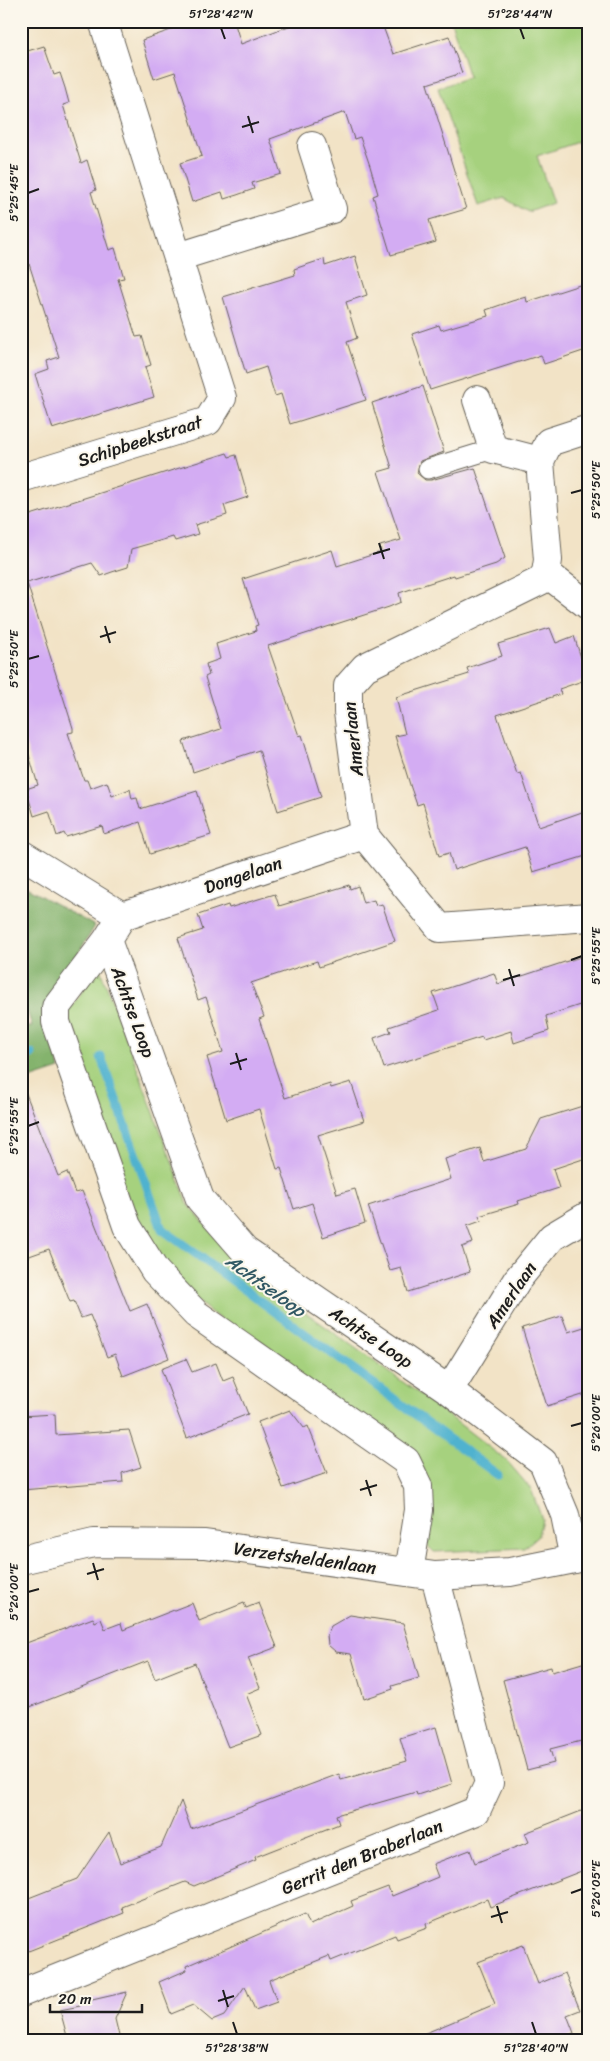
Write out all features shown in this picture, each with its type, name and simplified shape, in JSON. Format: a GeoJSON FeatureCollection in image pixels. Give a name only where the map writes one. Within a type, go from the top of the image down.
{"type":"FeatureCollection","features":[{"type":"Feature","properties":{"kind":"street","name":"Schipbeekstraat"},"geometry":{"type":"LineString","coordinates":[[21,478],[208,421],[222,398],[103,21]]}},
{"type":"Feature","properties":{"kind":"street"},"geometry":{"type":"LineString","coordinates":[[178,257],[332,209],[312,146]]}},
{"type":"Feature","properties":{"kind":"street"},"geometry":{"type":"LineString","coordinates":[[477,400],[493,449],[540,461]]}},
{"type":"Feature","properties":{"kind":"street"},"geometry":{"type":"LineString","coordinates":[[589,430],[550,442],[540,461],[548,560],[546,573],[589,606]]}},
{"type":"Feature","properties":{"kind":"street","name":"Amerlaan"},"geometry":{"type":"LineString","coordinates":[[364,835],[348,712],[348,686],[365,667],[540,581],[546,573]]}},
{"type":"Feature","properties":{"kind":"street"},"geometry":{"type":"LineString","coordinates":[[364,835],[440,928],[589,917]]}},
{"type":"Feature","properties":{"kind":"street","name":"Dongelaan"},"geometry":{"type":"LineString","coordinates":[[122,916],[364,835]]}},
{"type":"Feature","properties":{"kind":"street"},"geometry":{"type":"LineString","coordinates":[[21,854],[122,916]]}},
{"type":"Feature","properties":{"kind":"street","name":"Achtse Loop"},"geometry":{"type":"LineString","coordinates":[[122,916],[107,940],[56,1007],[56,1022],[127,1226],[155,1271],[196,1314],[406,1461],[418,1486],[422,1574]]}},
{"type":"Feature","properties":{"kind":"street","name":"Achtse Loop"},"geometry":{"type":"LineString","coordinates":[[107,940],[200,1199],[245,1251],[449,1390],[543,1462],[566,1515],[581,1558]]}},
{"type":"Feature","properties":{"kind":"street","name":"Amerlaan"},"geometry":{"type":"LineString","coordinates":[[449,1390],[517,1280],[552,1237],[589,1215]]}},
{"type":"Feature","properties":{"kind":"street","name":"Verzetsheldenlaan"},"geometry":{"type":"LineString","coordinates":[[21,1560],[94,1543],[206,1544],[422,1574],[510,1572],[581,1558]]}},
{"type":"Feature","properties":{"kind":"street","name":"Gerrit den Braberlaan"},"geometry":{"type":"LineString","coordinates":[[21,1993],[476,1812],[489,1783],[422,1574]]}},
{"type":"Feature","properties":{"kind":"lane"},"geometry":{"type":"LineString","coordinates":[[428,469],[493,449]]}},
{"type":"Feature","properties":{"kind":"green space"},"geometry":{"type":"Polygon","coordinates":[[[451,21],[589,21],[589,138],[537,156],[553,203],[528,212],[504,198],[478,206],[438,88],[469,77],[451,21]]]}},
{"type":"Feature","properties":{"kind":"green space"},"geometry":{"type":"Polygon","coordinates":[[[21,885],[95,926],[46,1006],[60,1069],[21,1082],[21,1027],[32,1027],[21,989],[21,885]]]}},
{"type":"Feature","properties":{"kind":"green space"},"geometry":{"type":"Polygon","coordinates":[[[99,966],[188,1204],[238,1264],[435,1405],[507,1461],[531,1489],[542,1519],[538,1536],[524,1548],[434,1552],[424,1542],[428,1486],[202,1305],[162,1262],[135,1218],[63,1019],[99,966]]]}},
{"type":"Feature","properties":{"kind":"building"},"geometry":{"type":"Polygon","coordinates":[[[168,21],[234,21],[241,44],[302,21],[381,21],[393,54],[449,36],[462,73],[427,84],[466,209],[429,220],[436,242],[391,255],[373,196],[378,194],[370,166],[360,137],[354,139],[345,112],[270,139],[281,174],[252,183],[254,189],[237,195],[224,199],[222,192],[192,202],[180,163],[202,156],[175,72],[154,79],[142,40],[171,30],[168,21]]]}},
{"type":"Feature","properties":{"kind":"building"},"geometry":{"type":"Polygon","coordinates":[[[44,46],[54,75],[60,73],[65,88],[69,103],[63,105],[81,163],[87,160],[96,190],[91,192],[109,250],[115,248],[124,278],[118,279],[136,337],[142,336],[151,365],[145,367],[154,397],[52,429],[35,374],[49,369],[47,361],[59,357],[21,239],[21,53],[44,46]]]}},
{"type":"Feature","properties":{"kind":"building"},"geometry":{"type":"Polygon","coordinates":[[[355,256],[367,295],[346,302],[357,338],[347,342],[366,400],[290,424],[281,394],[275,396],[266,367],[246,374],[223,297],[295,275],[294,269],[324,259],[325,266],[355,256]]]}},
{"type":"Feature","properties":{"kind":"building"},"geometry":{"type":"Polygon","coordinates":[[[589,282],[589,349],[544,364],[541,355],[430,390],[412,334],[439,325],[441,330],[488,316],[486,310],[512,301],[526,297],[527,302],[589,282]]]}},
{"type":"Feature","properties":{"kind":"building"},"geometry":{"type":"Polygon","coordinates":[[[423,386],[444,452],[420,461],[417,473],[425,480],[431,480],[475,468],[505,558],[496,564],[399,593],[401,602],[389,607],[268,646],[299,736],[302,735],[321,797],[278,811],[259,750],[193,772],[183,741],[221,729],[205,677],[209,675],[206,664],[220,659],[216,644],[256,631],[255,626],[258,625],[243,579],[332,550],[337,566],[381,552],[380,546],[401,540],[378,472],[392,468],[372,403],[423,386]]]}},
{"type":"Feature","properties":{"kind":"building"},"geometry":{"type":"Polygon","coordinates":[[[227,453],[229,457],[236,455],[248,497],[224,505],[227,515],[195,525],[198,534],[175,541],[173,537],[131,549],[128,567],[101,576],[92,563],[27,583],[73,728],[73,732],[68,733],[84,780],[87,780],[90,788],[107,782],[112,796],[130,789],[132,799],[137,798],[140,809],[197,791],[211,835],[150,854],[140,822],[104,834],[102,826],[66,837],[64,833],[57,836],[49,811],[34,816],[26,789],[38,785],[21,729],[21,518],[227,453]]]}},
{"type":"Feature","properties":{"kind":"building"},"geometry":{"type":"Polygon","coordinates":[[[550,628],[556,643],[574,636],[588,679],[559,689],[561,694],[497,715],[517,774],[521,773],[539,827],[585,811],[589,824],[589,855],[533,872],[525,847],[454,870],[449,853],[439,856],[423,803],[417,805],[411,788],[395,736],[405,734],[396,697],[469,674],[467,668],[502,656],[498,644],[550,628]]]}},
{"type":"Feature","properties":{"kind":"building"},"geometry":{"type":"Polygon","coordinates":[[[349,885],[350,889],[358,886],[363,903],[374,900],[376,906],[382,904],[395,941],[319,967],[317,961],[251,983],[264,1017],[259,1019],[285,1098],[330,1084],[331,1088],[351,1082],[364,1121],[318,1135],[337,1194],[355,1189],[365,1223],[323,1237],[312,1203],[294,1209],[281,1168],[277,1169],[259,1109],[226,1120],[207,1057],[223,1052],[206,997],[198,1000],[178,938],[203,930],[198,915],[228,905],[229,908],[275,894],[279,906],[349,885]]]}},
{"type":"Feature","properties":{"kind":"building"},"geometry":{"type":"Polygon","coordinates":[[[589,954],[589,1002],[546,1016],[549,1031],[514,1043],[511,1031],[483,1040],[482,1037],[384,1068],[374,1038],[391,1032],[389,1027],[439,1010],[433,993],[494,973],[498,984],[589,954]]]}},
{"type":"Feature","properties":{"kind":"building"},"geometry":{"type":"Polygon","coordinates":[[[23,1086],[58,1176],[67,1172],[75,1193],[82,1191],[130,1311],[147,1304],[169,1358],[123,1376],[115,1354],[107,1357],[90,1315],[81,1318],[74,1301],[70,1302],[49,1249],[21,1259],[23,1086]]]}},
{"type":"Feature","properties":{"kind":"building"},"geometry":{"type":"Polygon","coordinates":[[[589,1104],[589,1157],[553,1169],[559,1188],[518,1201],[519,1204],[479,1216],[481,1221],[467,1226],[473,1243],[462,1247],[470,1272],[408,1292],[401,1268],[390,1271],[368,1206],[451,1179],[445,1159],[480,1148],[484,1162],[526,1149],[541,1119],[589,1104]]]}},
{"type":"Feature","properties":{"kind":"building"},"geometry":{"type":"Polygon","coordinates":[[[562,1316],[568,1332],[584,1327],[589,1341],[589,1393],[547,1406],[522,1328],[562,1316]]]}},
{"type":"Feature","properties":{"kind":"building"},"geometry":{"type":"Polygon","coordinates":[[[186,1359],[192,1372],[216,1363],[223,1381],[233,1377],[248,1414],[187,1438],[161,1369],[186,1359]]]}},
{"type":"Feature","properties":{"kind":"building"},"geometry":{"type":"Polygon","coordinates":[[[290,1410],[304,1428],[308,1426],[327,1473],[283,1488],[258,1422],[290,1410]]]}},
{"type":"Feature","properties":{"kind":"building"},"geometry":{"type":"Polygon","coordinates":[[[55,1414],[56,1435],[129,1430],[141,1467],[122,1473],[123,1482],[21,1490],[21,1416],[55,1414]]]}},
{"type":"Feature","properties":{"kind":"building"},"geometry":{"type":"Polygon","coordinates":[[[192,1603],[199,1621],[244,1603],[246,1608],[259,1603],[277,1647],[248,1658],[260,1688],[246,1694],[262,1735],[228,1747],[195,1663],[155,1679],[148,1661],[30,1707],[21,1684],[21,1645],[93,1618],[95,1622],[101,1619],[105,1629],[121,1623],[123,1630],[192,1603]]]}},
{"type":"Feature","properties":{"kind":"building"},"geometry":{"type":"Polygon","coordinates":[[[350,1615],[403,1623],[419,1678],[392,1686],[393,1689],[364,1699],[351,1654],[336,1652],[328,1645],[327,1635],[331,1626],[350,1615]]]}},
{"type":"Feature","properties":{"kind":"building"},"geometry":{"type":"Polygon","coordinates":[[[589,1661],[589,1739],[550,1749],[554,1763],[527,1770],[503,1680],[551,1667],[552,1672],[589,1661]]]}},
{"type":"Feature","properties":{"kind":"building"},"geometry":{"type":"Polygon","coordinates":[[[436,1727],[452,1784],[417,1795],[416,1792],[336,1815],[339,1824],[255,1857],[256,1860],[194,1886],[185,1882],[122,1907],[124,1913],[21,1954],[21,1901],[77,1879],[109,1832],[120,1863],[161,1847],[181,1801],[191,1829],[339,1774],[341,1780],[407,1761],[400,1738],[436,1727]]]}},
{"type":"Feature","properties":{"kind":"building"},"geometry":{"type":"Polygon","coordinates":[[[589,1808],[589,1868],[490,1907],[487,1899],[426,1924],[427,1928],[397,1939],[395,1935],[331,1961],[329,1956],[269,1980],[277,2002],[255,2010],[245,1986],[224,2016],[212,2021],[193,2005],[171,2014],[159,1982],[187,1970],[186,1966],[305,1914],[310,1925],[353,1906],[351,1901],[388,1887],[392,1896],[438,1877],[433,1864],[470,1850],[475,1863],[529,1842],[525,1833],[589,1808]]]}},
{"type":"Feature","properties":{"kind":"building"},"geometry":{"type":"Polygon","coordinates":[[[523,1945],[538,1984],[565,1973],[580,2010],[567,2015],[574,2033],[558,2040],[409,2040],[495,2004],[478,1962],[523,1945]]]}},
{"type":"Feature","properties":{"kind":"building"},"geometry":{"type":"Polygon","coordinates":[[[127,1992],[115,2019],[120,2040],[68,2040],[60,2010],[80,2006],[79,2003],[127,1992]]]}},
{"type":"Feature","properties":{"kind":"waterway","name":"Achtseloop"},"geometry":{"type":"LineString","coordinates":[[21,1054],[32,1054]]}},
{"type":"Feature","properties":{"kind":"waterway","name":"Achtseloop"},"geometry":{"type":"LineString","coordinates":[[101,1057],[162,1229],[498,1475]]}}]}
